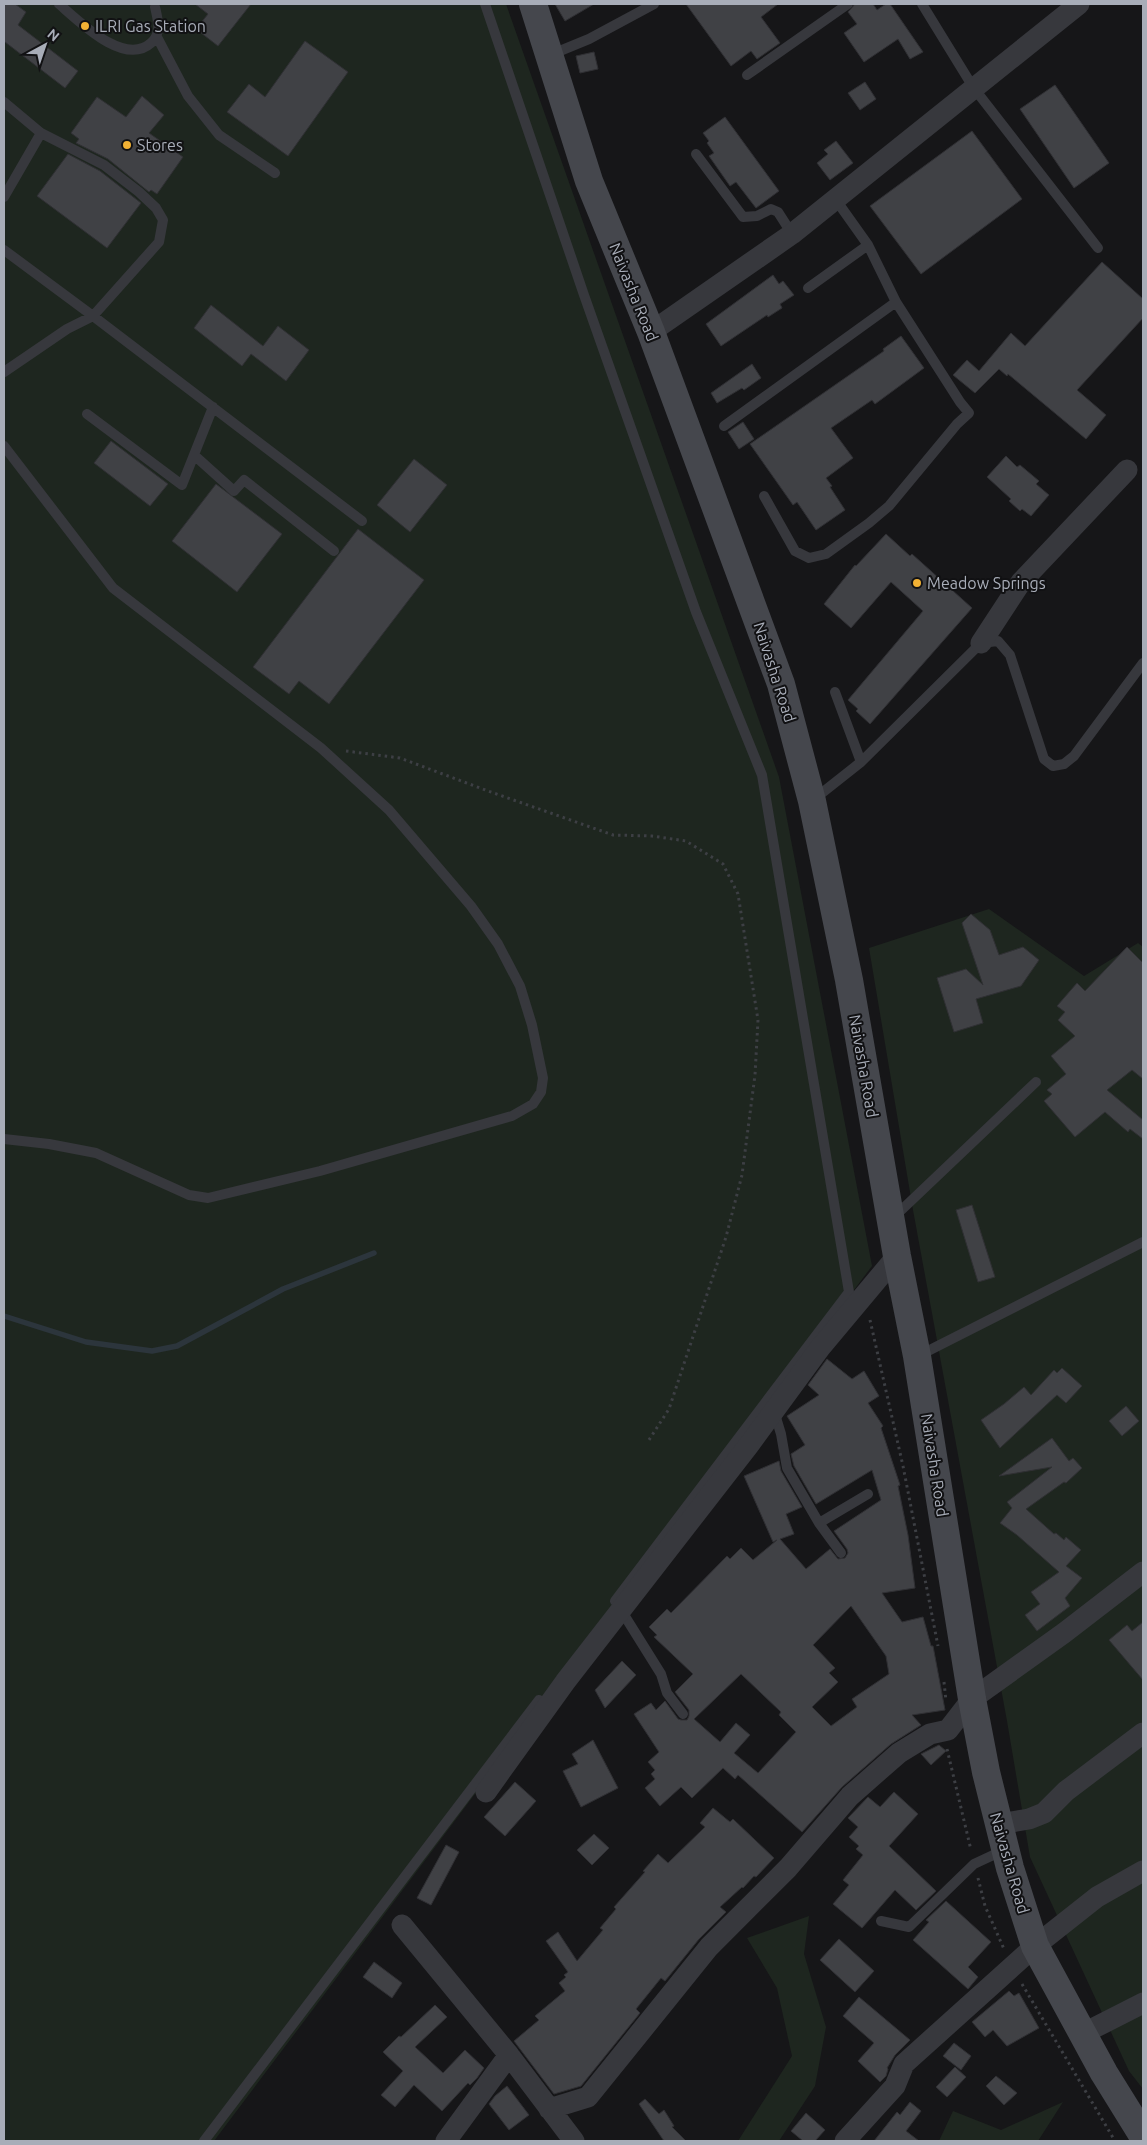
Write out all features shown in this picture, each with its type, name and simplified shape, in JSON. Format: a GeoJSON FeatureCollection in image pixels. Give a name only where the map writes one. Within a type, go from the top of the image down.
{"type":"FeatureCollection","features":[{"type":"Feature","properties":{"kind":"main road","name":"Naivasha Road"},"geometry":{"type":"LineString","coordinates":[[533,4],[589,181],[651,332],[781,684],[812,801],[849,980],[897,1256],[917,1356],[972,1699],[986,1772],[1006,1850],[1034,1946],[1084,2033],[1104,2073],[1143,2136]]}},
{"type":"Feature","properties":{"kind":"street"},"geometry":{"type":"LineString","coordinates":[[651,332],[792,234],[973,87],[1079,4]]}},
{"type":"Feature","properties":{"kind":"street"},"geometry":{"type":"LineString","coordinates":[[980,643],[1021,582],[1127,470]]}},
{"type":"Feature","properties":{"kind":"street"},"geometry":{"type":"LineString","coordinates":[[486,1792],[565,1682],[820,1348],[897,1256]]}},
{"type":"Feature","properties":{"kind":"street"},"geometry":{"type":"LineString","coordinates":[[549,2109],[588,2097],[709,1947],[788,1868],[850,1796],[899,1753],[930,1734],[948,1730],[972,1699],[1064,1633],[1143,1572]]}},
{"type":"Feature","properties":{"kind":"street"},"geometry":{"type":"LineString","coordinates":[[999,1824],[1029,1819],[1044,1813],[1066,1790],[1143,1733]]}},
{"type":"Feature","properties":{"kind":"street"},"geometry":{"type":"LineString","coordinates":[[844,2141],[895,2086],[904,2064],[1034,1946],[1096,1897],[1143,1871]]}},
{"type":"Feature","properties":{"kind":"street"},"geometry":{"type":"LineString","coordinates":[[402,1925],[509,2055],[574,2141]]}},
{"type":"Feature","properties":{"kind":"street"},"geometry":{"type":"LineString","coordinates":[[1084,2033],[1143,2003]]}},
{"type":"Feature","properties":{"kind":"street"},"geometry":{"type":"LineString","coordinates":[[446,2141],[509,2055]]}},
{"type":"Feature","properties":{"kind":"lane"},"geometry":{"type":"LineString","coordinates":[[59,4],[98,37],[130,51],[144,49],[157,37]]}},
{"type":"Feature","properties":{"kind":"lane"},"geometry":{"type":"LineString","coordinates":[[204,2141],[849,1292],[762,775],[696,612],[584,295],[486,4]]}},
{"type":"Feature","properties":{"kind":"lane"},"geometry":{"type":"LineString","coordinates":[[549,56],[589,39],[654,4]]}},
{"type":"Feature","properties":{"kind":"lane"},"geometry":{"type":"LineString","coordinates":[[747,75],[848,4]]}},
{"type":"Feature","properties":{"kind":"lane"},"geometry":{"type":"LineString","coordinates":[[922,4],[973,87],[1098,248]]}},
{"type":"Feature","properties":{"kind":"lane"},"geometry":{"type":"LineString","coordinates":[[155,5],[159,22],[157,37],[188,96],[219,135],[275,173]]}},
{"type":"Feature","properties":{"kind":"lane"},"geometry":{"type":"LineString","coordinates":[[4,102],[41,133],[104,165],[139,192],[156,208],[163,220],[159,242],[93,316],[59,334],[4,372]]}},
{"type":"Feature","properties":{"kind":"lane"},"geometry":{"type":"LineString","coordinates":[[4,197],[41,133]]}},
{"type":"Feature","properties":{"kind":"lane"},"geometry":{"type":"LineString","coordinates":[[696,154],[742,218],[757,216],[771,209],[778,212],[792,234]]}},
{"type":"Feature","properties":{"kind":"lane"},"geometry":{"type":"LineString","coordinates":[[764,496],[795,551],[810,558],[826,554],[889,506],[957,424],[969,414],[896,302],[868,245],[836,200]]}},
{"type":"Feature","properties":{"kind":"lane"},"geometry":{"type":"LineString","coordinates":[[808,288],[868,245]]}},
{"type":"Feature","properties":{"kind":"lane"},"geometry":{"type":"LineString","coordinates":[[4,250],[362,521]]}},
{"type":"Feature","properties":{"kind":"lane"},"geometry":{"type":"LineString","coordinates":[[724,426],[896,302]]}},
{"type":"Feature","properties":{"kind":"lane"},"geometry":{"type":"LineString","coordinates":[[87,414],[182,484],[213,407]]}},
{"type":"Feature","properties":{"kind":"lane"},"geometry":{"type":"LineString","coordinates":[[4,446],[113,588],[321,748],[389,810],[471,906],[498,944],[520,986],[532,1025],[544,1078],[541,1092],[533,1104],[512,1116],[320,1171],[208,1198],[189,1195],[96,1153],[49,1144],[4,1139]]}},
{"type":"Feature","properties":{"kind":"lane"},"geometry":{"type":"LineString","coordinates":[[194,455],[234,491],[244,480],[334,551]]}},
{"type":"Feature","properties":{"kind":"lane"},"geometry":{"type":"LineString","coordinates":[[812,801],[861,762],[980,643],[998,641],[1010,655],[1044,759],[1053,766],[1064,764],[1074,756],[1143,663]]}},
{"type":"Feature","properties":{"kind":"lane"},"geometry":{"type":"LineString","coordinates":[[835,692],[861,762]]}},
{"type":"Feature","properties":{"kind":"lane"},"geometry":{"type":"LineString","coordinates":[[891,1220],[1036,1082]]}},
{"type":"Feature","properties":{"kind":"lane"},"geometry":{"type":"LineString","coordinates":[[917,1356],[1143,1242]]}},
{"type":"Feature","properties":{"kind":"lane"},"geometry":{"type":"LineString","coordinates":[[774,1410],[781,1434],[787,1468],[819,1523],[841,1553]]}},
{"type":"Feature","properties":{"kind":"lane"},"geometry":{"type":"LineString","coordinates":[[819,1523],[868,1494]]}},
{"type":"Feature","properties":{"kind":"lane"},"geometry":{"type":"LineString","coordinates":[[621,1610],[661,1674],[667,1693],[683,1714]]}},
{"type":"Feature","properties":{"kind":"lane"},"geometry":{"type":"LineString","coordinates":[[881,1921],[909,1927],[974,1864],[1006,1850]]}},
{"type":"Feature","properties":{"kind":"path"},"geometry":{"type":"LineString","coordinates":[[321,748],[400,758],[613,835],[652,836],[686,841],[723,864],[738,894],[758,1020],[755,1075],[742,1176],[726,1237],[669,1409],[647,1443]]}},
{"type":"Feature","properties":{"kind":"shaded area"},"geometry":{"type":"Polygon","coordinates":[[[4,4],[506,4],[779,777],[872,1266],[214,2141],[4,2141],[4,4]]]}},
{"type":"Feature","properties":{"kind":"shaded area"},"geometry":{"type":"Polygon","coordinates":[[[989,909],[1084,976],[1138,943],[1143,947],[1143,2089],[1129,2071],[1030,1857],[1007,1721],[913,1210],[869,948],[989,909]]]}},
{"type":"Feature","properties":{"kind":"shaded area"},"geometry":{"type":"Polygon","coordinates":[[[809,1916],[804,1954],[826,2027],[815,2086],[779,2141],[738,2141],[792,2056],[777,1988],[747,1938],[809,1916]]]}},
{"type":"Feature","properties":{"kind":"shaded area"},"geometry":{"type":"Polygon","coordinates":[[[1063,2102],[1038,2141],[939,2141],[953,2111],[1001,2130],[1063,2102]]]}},
{"type":"Feature","properties":{"kind":"building"},"geometry":{"type":"Polygon","coordinates":[[[4,4],[15,4],[26,12],[18,25],[78,71],[65,88],[5,42],[4,44],[4,4]]]}},
{"type":"Feature","properties":{"kind":"building"},"geometry":{"type":"Polygon","coordinates":[[[195,4],[251,4],[218,46],[196,29],[208,14],[195,4]]]}},
{"type":"Feature","properties":{"kind":"building"},"geometry":{"type":"Polygon","coordinates":[[[555,4],[594,4],[565,21],[555,4]]]}},
{"type":"Feature","properties":{"kind":"building"},"geometry":{"type":"Polygon","coordinates":[[[686,4],[778,4],[761,17],[780,43],[757,59],[751,51],[731,66],[686,4]]]}},
{"type":"Feature","properties":{"kind":"building"},"geometry":{"type":"Polygon","coordinates":[[[855,4],[873,4],[877,10],[886,4],[890,4],[923,52],[910,59],[898,39],[864,62],[844,33],[857,24],[848,12],[855,4]]]}},
{"type":"Feature","properties":{"kind":"building"},"geometry":{"type":"Polygon","coordinates":[[[305,41],[348,72],[288,156],[227,112],[249,84],[265,97],[305,41]]]}},
{"type":"Feature","properties":{"kind":"building"},"geometry":{"type":"Polygon","coordinates":[[[594,52],[598,69],[580,73],[576,56],[594,52]]]}},
{"type":"Feature","properties":{"kind":"building"},"geometry":{"type":"Polygon","coordinates":[[[865,82],[876,99],[860,110],[848,93],[865,82]]]}},
{"type":"Feature","properties":{"kind":"building"},"geometry":{"type":"Polygon","coordinates":[[[1055,85],[1109,163],[1074,188],[1020,109],[1055,85]]]}},
{"type":"Feature","properties":{"kind":"building","name":"Stores"},"geometry":{"type":"Polygon","coordinates":[[[142,96],[164,115],[149,133],[183,157],[157,194],[151,190],[149,192],[108,159],[76,143],[79,139],[71,133],[97,97],[126,117],[142,96]]]}},
{"type":"Feature","properties":{"kind":"building"},"geometry":{"type":"Polygon","coordinates":[[[725,117],[779,191],[756,208],[736,182],[730,186],[709,156],[714,153],[703,133],[725,117]]]}},
{"type":"Feature","properties":{"kind":"building"},"geometry":{"type":"Polygon","coordinates":[[[972,131],[1022,199],[921,274],[870,206],[972,131]]]}},
{"type":"Feature","properties":{"kind":"building"},"geometry":{"type":"Polygon","coordinates":[[[836,141],[853,163],[830,180],[817,163],[828,154],[824,150],[836,141]]]}},
{"type":"Feature","properties":{"kind":"building"},"geometry":{"type":"Polygon","coordinates":[[[68,154],[100,171],[141,203],[107,248],[37,196],[68,154]]]}},
{"type":"Feature","properties":{"kind":"building"},"geometry":{"type":"Polygon","coordinates":[[[1102,262],[1143,299],[1143,318],[1077,390],[1106,415],[1086,439],[1008,374],[1007,376],[999,369],[975,393],[953,375],[967,360],[979,371],[1011,333],[1025,346],[1102,262]]]}},
{"type":"Feature","properties":{"kind":"building"},"geometry":{"type":"Polygon","coordinates":[[[773,275],[779,284],[783,281],[794,295],[780,304],[782,308],[768,317],[767,315],[721,346],[706,324],[773,275]]]}},
{"type":"Feature","properties":{"kind":"building"},"geometry":{"type":"Polygon","coordinates":[[[211,305],[263,346],[278,326],[309,350],[286,381],[251,354],[242,366],[194,328],[211,305]]]}},
{"type":"Feature","properties":{"kind":"building"},"geometry":{"type":"Polygon","coordinates":[[[901,336],[924,368],[875,404],[872,400],[831,428],[853,458],[826,478],[845,510],[816,530],[797,502],[793,505],[750,444],[884,351],[883,349],[901,336]]]}},
{"type":"Feature","properties":{"kind":"building"},"geometry":{"type":"Polygon","coordinates":[[[752,364],[761,378],[744,390],[742,388],[717,403],[711,393],[752,364]]]}},
{"type":"Feature","properties":{"kind":"building"},"geometry":{"type":"Polygon","coordinates":[[[743,422],[754,439],[739,449],[728,432],[743,422]]]}},
{"type":"Feature","properties":{"kind":"building"},"geometry":{"type":"Polygon","coordinates":[[[111,441],[168,484],[150,506],[94,463],[111,441]]]}},
{"type":"Feature","properties":{"kind":"building"},"geometry":{"type":"Polygon","coordinates":[[[1006,456],[1017,467],[1020,465],[1039,481],[1036,484],[1049,495],[1031,516],[1022,509],[1020,511],[1009,501],[1011,499],[987,477],[1006,456]]]}},
{"type":"Feature","properties":{"kind":"building"},"geometry":{"type":"Polygon","coordinates":[[[414,459],[447,485],[410,532],[377,505],[414,459]]]}},
{"type":"Feature","properties":{"kind":"building"},"geometry":{"type":"Polygon","coordinates":[[[216,484],[282,534],[237,592],[172,541],[216,484]]]}},
{"type":"Feature","properties":{"kind":"building"},"geometry":{"type":"Polygon","coordinates":[[[358,529],[424,580],[329,704],[299,681],[289,694],[253,667],[358,529]]]}},
{"type":"Feature","properties":{"kind":"building"},"geometry":{"type":"Polygon","coordinates":[[[886,534],[910,556],[912,554],[972,608],[870,724],[856,711],[858,709],[848,700],[923,611],[891,582],[851,628],[824,604],[855,565],[886,534]]]}},
{"type":"Feature","properties":{"kind":"building"},"geometry":{"type":"Polygon","coordinates":[[[971,914],[990,930],[999,955],[1023,947],[1039,960],[1021,986],[976,999],[983,1023],[954,1032],[937,978],[966,969],[983,985],[962,923],[971,914]]]}},
{"type":"Feature","properties":{"kind":"building"},"geometry":{"type":"Polygon","coordinates":[[[1127,947],[1143,963],[1143,1079],[1132,1070],[1107,1090],[1143,1120],[1143,1139],[1130,1129],[1128,1132],[1105,1112],[1075,1137],[1044,1101],[1052,1094],[1047,1090],[1066,1074],[1051,1056],[1075,1036],[1058,1020],[1065,1012],[1057,1006],[1077,983],[1085,991],[1127,947]]]}},
{"type":"Feature","properties":{"kind":"building"},"geometry":{"type":"Polygon","coordinates":[[[972,1205],[995,1277],[978,1282],[956,1210],[972,1205]]]}},
{"type":"Feature","properties":{"kind":"building"},"geometry":{"type":"Polygon","coordinates":[[[827,1359],[852,1379],[864,1371],[879,1396],[868,1403],[883,1426],[881,1428],[900,1485],[898,1486],[908,1535],[915,1588],[882,1593],[902,1622],[923,1617],[931,1646],[933,1646],[945,1710],[912,1715],[921,1725],[891,1744],[842,1787],[802,1832],[738,1775],[735,1779],[723,1768],[692,1798],[681,1787],[660,1806],[645,1788],[655,1779],[651,1774],[655,1770],[648,1762],[659,1752],[634,1714],[651,1703],[656,1710],[665,1701],[678,1719],[687,1720],[689,1710],[675,1692],[693,1674],[654,1637],[657,1635],[649,1627],[667,1609],[671,1613],[727,1556],[730,1559],[741,1548],[753,1560],[777,1540],[773,1542],[744,1476],[779,1461],[781,1471],[802,1507],[786,1514],[794,1534],[780,1539],[806,1569],[830,1549],[838,1559],[845,1558],[848,1553],[847,1549],[834,1531],[881,1500],[872,1470],[816,1504],[794,1466],[791,1454],[805,1445],[787,1416],[819,1395],[808,1385],[827,1359]],[[851,1606],[813,1645],[835,1668],[829,1673],[838,1682],[812,1707],[831,1726],[857,1707],[852,1699],[889,1674],[886,1656],[851,1606]],[[741,1674],[694,1719],[720,1742],[736,1723],[750,1735],[734,1753],[758,1773],[796,1732],[779,1715],[781,1712],[741,1674]]]}},
{"type":"Feature","properties":{"kind":"building"},"geometry":{"type":"Polygon","coordinates":[[[1062,1368],[1082,1386],[1066,1403],[1057,1395],[1000,1448],[981,1420],[1024,1387],[1031,1395],[1054,1370],[1057,1373],[1062,1368]]]}},
{"type":"Feature","properties":{"kind":"building"},"geometry":{"type":"Polygon","coordinates":[[[1126,1406],[1139,1421],[1122,1436],[1109,1421],[1126,1406]]]}},
{"type":"Feature","properties":{"kind":"building"},"geometry":{"type":"Polygon","coordinates":[[[1052,1438],[1069,1461],[1073,1458],[1082,1468],[1066,1483],[1064,1482],[1026,1509],[1054,1534],[1056,1533],[1064,1540],[1066,1537],[1081,1550],[1066,1566],[1082,1578],[1065,1598],[1070,1606],[1037,1631],[1025,1615],[1040,1604],[1031,1592],[1059,1572],[1017,1535],[1000,1523],[1012,1508],[1007,1502],[1052,1467],[999,1476],[1052,1438]]]}},
{"type":"Feature","properties":{"kind":"building"},"geometry":{"type":"Polygon","coordinates":[[[1143,1622],[1143,1680],[1109,1640],[1127,1625],[1132,1631],[1143,1622]]]}},
{"type":"Feature","properties":{"kind":"building"},"geometry":{"type":"Polygon","coordinates":[[[622,1661],[636,1675],[605,1708],[595,1690],[622,1661]]]}},
{"type":"Feature","properties":{"kind":"building"},"geometry":{"type":"Polygon","coordinates":[[[593,1740],[618,1788],[581,1807],[563,1771],[578,1764],[572,1754],[593,1740]]]}},
{"type":"Feature","properties":{"kind":"building"},"geometry":{"type":"Polygon","coordinates":[[[939,1745],[946,1751],[931,1765],[921,1754],[939,1745]]]}},
{"type":"Feature","properties":{"kind":"building"},"geometry":{"type":"Polygon","coordinates":[[[515,1782],[536,1801],[505,1836],[484,1817],[515,1782]]]}},
{"type":"Feature","properties":{"kind":"building"},"geometry":{"type":"Polygon","coordinates":[[[894,1792],[918,1814],[889,1846],[936,1891],[916,1910],[895,1890],[862,1928],[833,1904],[849,1885],[843,1880],[863,1855],[856,1849],[859,1846],[849,1837],[858,1827],[848,1818],[868,1797],[880,1807],[894,1792]]]}},
{"type":"Feature","properties":{"kind":"building"},"geometry":{"type":"Polygon","coordinates":[[[713,1808],[730,1822],[733,1819],[774,1858],[756,1877],[754,1876],[720,1907],[726,1912],[699,1939],[665,1981],[661,1978],[636,2009],[640,2013],[581,2086],[554,2094],[514,2041],[539,2020],[535,2016],[565,1991],[559,1983],[566,1977],[564,1975],[568,1972],[546,1941],[558,1932],[577,1961],[603,1930],[600,1928],[616,1909],[614,1907],[658,1854],[668,1863],[705,1827],[700,1823],[713,1808]]]}},
{"type":"Feature","properties":{"kind":"building"},"geometry":{"type":"Polygon","coordinates":[[[594,1834],[609,1848],[592,1865],[577,1850],[594,1834]]]}},
{"type":"Feature","properties":{"kind":"building"},"geometry":{"type":"Polygon","coordinates":[[[446,1845],[459,1852],[431,1905],[417,1898],[446,1845]]]}},
{"type":"Feature","properties":{"kind":"building"},"geometry":{"type":"Polygon","coordinates":[[[946,1901],[991,1942],[968,1967],[978,1977],[968,1989],[913,1940],[929,1922],[926,1920],[946,1901]]]}},
{"type":"Feature","properties":{"kind":"building"},"geometry":{"type":"Polygon","coordinates":[[[839,1939],[874,1971],[855,1992],[820,1960],[839,1939]]]}},
{"type":"Feature","properties":{"kind":"building"},"geometry":{"type":"Polygon","coordinates":[[[374,1962],[402,1983],[392,1998],[363,1977],[374,1962]]]}},
{"type":"Feature","properties":{"kind":"building"},"geometry":{"type":"Polygon","coordinates":[[[1009,1991],[1014,1996],[1019,1993],[1039,2028],[1007,2046],[993,2030],[985,2037],[972,2022],[1009,1991]]]}},
{"type":"Feature","properties":{"kind":"building"},"geometry":{"type":"Polygon","coordinates":[[[859,1997],[910,2040],[895,2055],[887,2068],[886,2076],[880,2082],[858,2061],[874,2043],[843,2016],[859,1997]]]}},
{"type":"Feature","properties":{"kind":"building"},"geometry":{"type":"Polygon","coordinates":[[[435,2005],[447,2017],[415,2047],[443,2073],[465,2050],[484,2068],[477,2078],[470,2085],[468,2083],[442,2111],[414,2085],[395,2107],[381,2095],[403,2071],[383,2052],[435,2005]]]}},
{"type":"Feature","properties":{"kind":"building"},"geometry":{"type":"Polygon","coordinates":[[[954,2043],[971,2056],[961,2070],[943,2056],[954,2043]]]}},
{"type":"Feature","properties":{"kind":"building"},"geometry":{"type":"Polygon","coordinates":[[[955,2067],[966,2077],[947,2097],[936,2087],[955,2067]]]}},
{"type":"Feature","properties":{"kind":"building"},"geometry":{"type":"Polygon","coordinates":[[[996,2076],[1017,2093],[1004,2105],[986,2086],[996,2076]]]}},
{"type":"Feature","properties":{"kind":"building"},"geometry":{"type":"Polygon","coordinates":[[[507,2086],[529,2115],[509,2130],[489,2104],[507,2086]]]}},
{"type":"Feature","properties":{"kind":"building"},"geometry":{"type":"Polygon","coordinates":[[[645,2099],[659,2114],[664,2110],[674,2126],[672,2127],[686,2141],[664,2141],[639,2104],[645,2099]]]}},
{"type":"Feature","properties":{"kind":"building"},"geometry":{"type":"Polygon","coordinates":[[[910,2102],[921,2111],[906,2131],[919,2141],[874,2141],[897,2112],[900,2115],[910,2102]]]}},
{"type":"Feature","properties":{"kind":"building"},"geometry":{"type":"Polygon","coordinates":[[[806,2113],[825,2130],[815,2141],[803,2141],[791,2131],[806,2113]]]}},
{"type":"Feature","properties":{"kind":"waterway"},"geometry":{"type":"LineString","coordinates":[[4,1316],[86,1342],[152,1351],[177,1346],[283,1289],[374,1253]]}},
{"type":"Feature","properties":{"kind":"place","name":"ILRI Gas Station"},"geometry":{"type":"Point","coordinates":[85,26]}},
{"type":"Feature","properties":{"kind":"place","name":"Stores"},"geometry":{"type":"Point","coordinates":[127,145]}},
{"type":"Feature","properties":{"kind":"place","name":"Meadow Springs"},"geometry":{"type":"Point","coordinates":[917,583]}}]}
